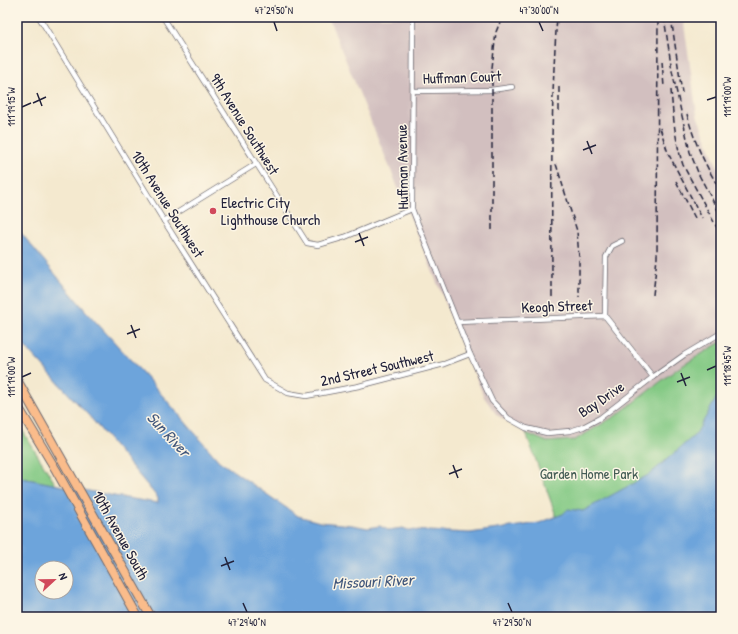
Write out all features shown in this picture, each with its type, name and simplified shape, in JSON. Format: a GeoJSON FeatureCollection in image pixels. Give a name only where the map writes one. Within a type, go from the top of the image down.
{"type":"FeatureCollection","features":[{"type":"Feature","properties":{"kind":"highway","name":"10th Avenue South"},"geometry":{"type":"LineString","coordinates":[[17,380],[151,617]]}},
{"type":"Feature","properties":{"kind":"highway","name":"10th Avenue South"},"geometry":{"type":"LineString","coordinates":[[17,405],[56,470],[138,617]]}},
{"type":"Feature","properties":{"kind":"street","name":"10th Avenue Southwest"},"geometry":{"type":"LineString","coordinates":[[39,17],[164,221],[261,375],[269,383],[288,393]]}},
{"type":"Feature","properties":{"kind":"street","name":"9th Avenue Southwest"},"geometry":{"type":"LineString","coordinates":[[163,17],[307,243],[318,246],[345,237],[412,209]]}},
{"type":"Feature","properties":{"kind":"street","name":"Huffman Avenue"},"geometry":{"type":"LineString","coordinates":[[413,17],[412,209],[470,354]]}},
{"type":"Feature","properties":{"kind":"street","name":"Huffman Court"},"geometry":{"type":"LineString","coordinates":[[413,91],[491,90],[512,87]]}},
{"type":"Feature","properties":{"kind":"street"},"geometry":{"type":"LineString","coordinates":[[164,221],[256,164]]}},
{"type":"Feature","properties":{"kind":"street"},"geometry":{"type":"LineString","coordinates":[[605,316],[606,257],[612,246],[622,241]]}},
{"type":"Feature","properties":{"kind":"street","name":"Keogh Street"},"geometry":{"type":"LineString","coordinates":[[457,322],[605,316],[653,377]]}},
{"type":"Feature","properties":{"kind":"street","name":"Bay Drive"},"geometry":{"type":"LineString","coordinates":[[470,354],[492,401],[508,418],[526,428],[547,433],[570,431],[583,427],[600,418],[684,355],[721,333]]}},
{"type":"Feature","properties":{"kind":"street","name":"2nd Street Southwest"},"geometry":{"type":"LineString","coordinates":[[288,393],[306,396],[344,389],[444,364],[470,354]]}},
{"type":"Feature","properties":{"kind":"shaded area"},"geometry":{"type":"Polygon","coordinates":[[[328,17],[683,17],[697,115],[715,161],[721,172],[721,342],[677,369],[617,415],[575,440],[547,442],[526,433],[497,415],[484,397],[328,17]]]}},
{"type":"Feature","properties":{"kind":"green space","name":"Garden Home Park"},"geometry":{"type":"Polygon","coordinates":[[[721,342],[721,401],[676,460],[606,506],[558,521],[526,433],[547,442],[575,440],[617,415],[677,369],[721,342]]]}},
{"type":"Feature","properties":{"kind":"green space"},"geometry":{"type":"Polygon","coordinates":[[[17,422],[56,485],[17,477],[17,422]]]}},
{"type":"Feature","properties":{"kind":"water"},"geometry":{"type":"Polygon","coordinates":[[[17,228],[85,310],[149,380],[219,461],[298,516],[320,522],[368,528],[380,526],[388,530],[403,528],[408,530],[470,533],[539,523],[563,514],[568,509],[583,511],[650,474],[696,434],[721,390],[721,617],[17,617],[17,477],[158,503],[158,498],[90,417],[17,338],[17,228]]]}},
{"type":"Feature","properties":{"kind":"railway"},"geometry":{"type":"LineString","coordinates":[[492,230],[492,68],[496,32],[502,17]]}},
{"type":"Feature","properties":{"kind":"railway"},"geometry":{"type":"LineString","coordinates":[[552,297],[552,122],[557,17]]}},
{"type":"Feature","properties":{"kind":"railway"},"geometry":{"type":"LineString","coordinates":[[653,295],[657,258],[658,17]]}},
{"type":"Feature","properties":{"kind":"railway"},"geometry":{"type":"LineString","coordinates":[[664,17],[672,71],[690,152],[699,175],[721,216]]}},
{"type":"Feature","properties":{"kind":"railway"},"geometry":{"type":"LineString","coordinates":[[671,17],[682,93]]}},
{"type":"Feature","properties":{"kind":"railway"},"geometry":{"type":"LineString","coordinates":[[662,61],[664,87]]}},
{"type":"Feature","properties":{"kind":"railway"},"geometry":{"type":"LineString","coordinates":[[559,87],[559,111]]}},
{"type":"Feature","properties":{"kind":"railway"},"geometry":{"type":"LineString","coordinates":[[671,90],[676,137],[683,165],[721,235]]}},
{"type":"Feature","properties":{"kind":"railway"},"geometry":{"type":"LineString","coordinates":[[687,114],[701,154],[721,191]]}},
{"type":"Feature","properties":{"kind":"railway"},"geometry":{"type":"LineString","coordinates":[[660,128],[668,153],[702,218]]}},
{"type":"Feature","properties":{"kind":"railway"},"geometry":{"type":"LineString","coordinates":[[556,164],[577,231],[579,297]]}},
{"type":"Feature","properties":{"kind":"railway"},"geometry":{"type":"LineString","coordinates":[[676,181],[695,218]]}},
{"type":"Feature","properties":{"kind":"place","name":"Electric City Lighthouse Church"},"geometry":{"type":"Point","coordinates":[213,211]}},
{"type":"Feature","properties":{"kind":"water label","name":"Sun River"},"geometry":{"type":"Point","coordinates":[169,434]}},
{"type":"Feature","properties":{"kind":"water label","name":"Missouri River"},"geometry":{"type":"Point","coordinates":[373,581]}}]}
